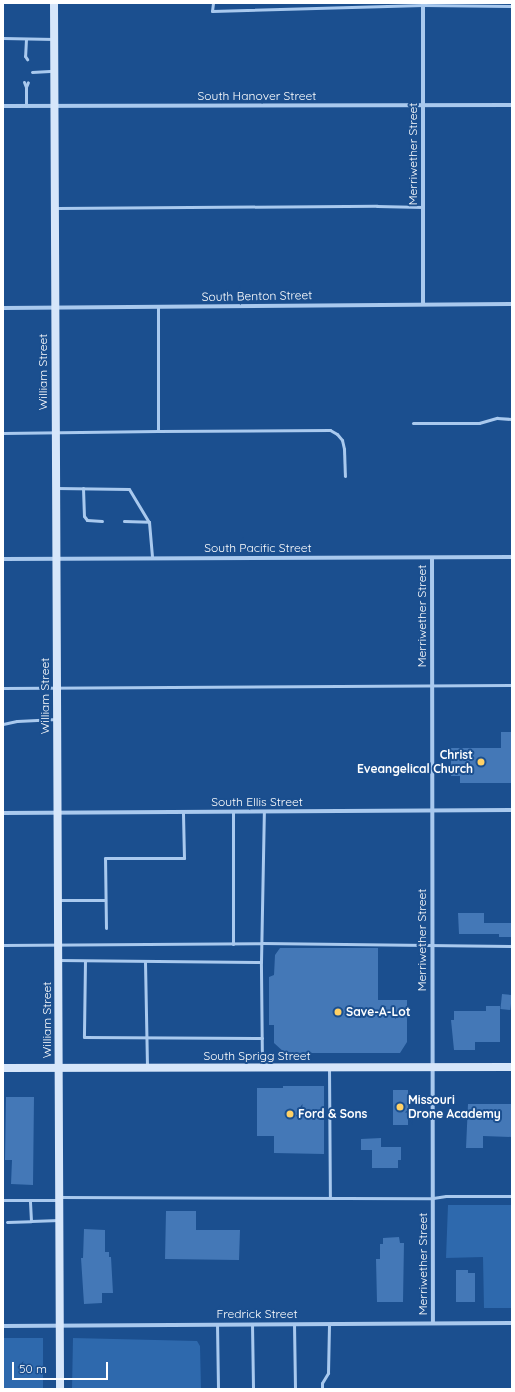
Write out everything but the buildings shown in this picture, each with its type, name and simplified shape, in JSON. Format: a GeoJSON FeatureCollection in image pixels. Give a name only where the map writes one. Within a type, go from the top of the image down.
{"type":"FeatureCollection","features":[{"type":"Feature","properties":{"kind":"main road","name":"William Street"},"geometry":{"type":"LineString","coordinates":[[54,3],[60,1389]]}},
{"type":"Feature","properties":{"kind":"main road","name":"South Sprigg Street"},"geometry":{"type":"LineString","coordinates":[[3,1068],[512,1068]]}},
{"type":"Feature","properties":{"kind":"street","name":"Merriwether Street"},"geometry":{"type":"LineString","coordinates":[[423,4],[423,304]]}},
{"type":"Feature","properties":{"kind":"street","name":"South Hanover Street"},"geometry":{"type":"LineString","coordinates":[[3,106],[512,105]]}},
{"type":"Feature","properties":{"kind":"street","name":"South Benton Street"},"geometry":{"type":"LineString","coordinates":[[3,308],[512,304]]}},
{"type":"Feature","properties":{"kind":"street","name":"South Pacific Street"},"geometry":{"type":"LineString","coordinates":[[3,559],[512,557]]}},
{"type":"Feature","properties":{"kind":"street","name":"Merriwether Street"},"geometry":{"type":"LineString","coordinates":[[432,558],[433,1323]]}},
{"type":"Feature","properties":{"kind":"street","name":"South Ellis Street"},"geometry":{"type":"LineString","coordinates":[[3,813],[512,810]]}},
{"type":"Feature","properties":{"kind":"street","name":"Fredrick Street"},"geometry":{"type":"LineString","coordinates":[[3,1326],[512,1323]]}},
{"type":"Feature","properties":{"kind":"lane"},"geometry":{"type":"LineString","coordinates":[[212,3],[212,11],[423,4],[512,6]]}},
{"type":"Feature","properties":{"kind":"lane"},"geometry":{"type":"LineString","coordinates":[[3,38],[54,39]]}},
{"type":"Feature","properties":{"kind":"lane"},"geometry":{"type":"LineString","coordinates":[[25,58],[26,39]]}},
{"type":"Feature","properties":{"kind":"lane"},"geometry":{"type":"LineString","coordinates":[[32,72],[54,71]]}},
{"type":"Feature","properties":{"kind":"lane"},"geometry":{"type":"LineString","coordinates":[[24,82],[26,87]]}},
{"type":"Feature","properties":{"kind":"lane"},"geometry":{"type":"LineString","coordinates":[[26,106],[26,87],[28,82]]}},
{"type":"Feature","properties":{"kind":"lane"},"geometry":{"type":"LineString","coordinates":[[55,208],[423,207]]}},
{"type":"Feature","properties":{"kind":"lane"},"geometry":{"type":"LineString","coordinates":[[158,307],[158,430]]}},
{"type":"Feature","properties":{"kind":"lane"},"geometry":{"type":"LineString","coordinates":[[413,423],[479,423],[497,418],[512,419]]}},
{"type":"Feature","properties":{"kind":"lane"},"geometry":{"type":"LineString","coordinates":[[3,433],[158,430],[330,430],[337,434],[342,440],[344,449],[345,476]]}},
{"type":"Feature","properties":{"kind":"lane"},"geometry":{"type":"LineString","coordinates":[[56,488],[129,489],[149,522],[152,558]]}},
{"type":"Feature","properties":{"kind":"lane"},"geometry":{"type":"LineString","coordinates":[[83,488],[84,516],[87,520],[102,521]]}},
{"type":"Feature","properties":{"kind":"lane"},"geometry":{"type":"LineString","coordinates":[[124,521],[149,522]]}},
{"type":"Feature","properties":{"kind":"lane"},"geometry":{"type":"LineString","coordinates":[[3,688],[512,685]]}},
{"type":"Feature","properties":{"kind":"lane"},"geometry":{"type":"LineString","coordinates":[[3,724],[17,721],[57,719]]}},
{"type":"Feature","properties":{"kind":"lane"},"geometry":{"type":"LineString","coordinates":[[233,812],[233,944]]}},
{"type":"Feature","properties":{"kind":"lane"},"geometry":{"type":"LineString","coordinates":[[262,1068],[261,962],[264,812]]}},
{"type":"Feature","properties":{"kind":"lane"},"geometry":{"type":"LineString","coordinates":[[106,928],[105,858],[184,858],[184,813]]}},
{"type":"Feature","properties":{"kind":"lane"},"geometry":{"type":"LineString","coordinates":[[58,900],[105,900]]}},
{"type":"Feature","properties":{"kind":"lane"},"geometry":{"type":"LineString","coordinates":[[3,945],[262,943],[512,946]]}},
{"type":"Feature","properties":{"kind":"lane"},"geometry":{"type":"LineString","coordinates":[[58,960],[261,962]]}},
{"type":"Feature","properties":{"kind":"lane"},"geometry":{"type":"LineString","coordinates":[[85,961],[84,1037],[262,1038]]}},
{"type":"Feature","properties":{"kind":"lane"},"geometry":{"type":"LineString","coordinates":[[145,962],[147,1068]]}},
{"type":"Feature","properties":{"kind":"lane"},"geometry":{"type":"LineString","coordinates":[[329,1068],[330,1198]]}},
{"type":"Feature","properties":{"kind":"lane"},"geometry":{"type":"LineString","coordinates":[[3,1200],[433,1198],[446,1196],[512,1196]]}},
{"type":"Feature","properties":{"kind":"lane"},"geometry":{"type":"LineString","coordinates":[[30,1201],[31,1221]]}},
{"type":"Feature","properties":{"kind":"lane"},"geometry":{"type":"LineString","coordinates":[[7,1222],[59,1220]]}},
{"type":"Feature","properties":{"kind":"lane"},"geometry":{"type":"LineString","coordinates":[[217,1324],[218,1389]]}},
{"type":"Feature","properties":{"kind":"lane"},"geometry":{"type":"LineString","coordinates":[[252,1324],[253,1389]]}},
{"type":"Feature","properties":{"kind":"lane"},"geometry":{"type":"LineString","coordinates":[[294,1324],[295,1389]]}},
{"type":"Feature","properties":{"kind":"lane"},"geometry":{"type":"LineString","coordinates":[[322,1389],[322,1383],[328,1373],[329,1324]]}},
{"type":"Feature","properties":{"kind":"shaded area"},"geometry":{"type":"Polygon","coordinates":[[[448,1205],[512,1205],[512,1308],[484,1308],[483,1257],[446,1258],[448,1205]]]}},
{"type":"Feature","properties":{"kind":"shaded area"},"geometry":{"type":"Polygon","coordinates":[[[3,1338],[43,1338],[43,1389],[3,1389],[3,1338]]]}},
{"type":"Feature","properties":{"kind":"shaded area"},"geometry":{"type":"Polygon","coordinates":[[[73,1338],[197,1341],[200,1346],[201,1389],[72,1389],[73,1338]]]}},
{"type":"Feature","properties":{"kind":"place","name":"Christ Eveangelical Church"},"geometry":{"type":"Point","coordinates":[481,762]}},
{"type":"Feature","properties":{"kind":"place","name":"Save-A-Lot"},"geometry":{"type":"Point","coordinates":[338,1012]}},
{"type":"Feature","properties":{"kind":"place","name":"Missouri Drone Academy"},"geometry":{"type":"Point","coordinates":[400,1107]}},
{"type":"Feature","properties":{"kind":"place","name":"Ford & Sons"},"geometry":{"type":"Point","coordinates":[290,1114]}}]}
